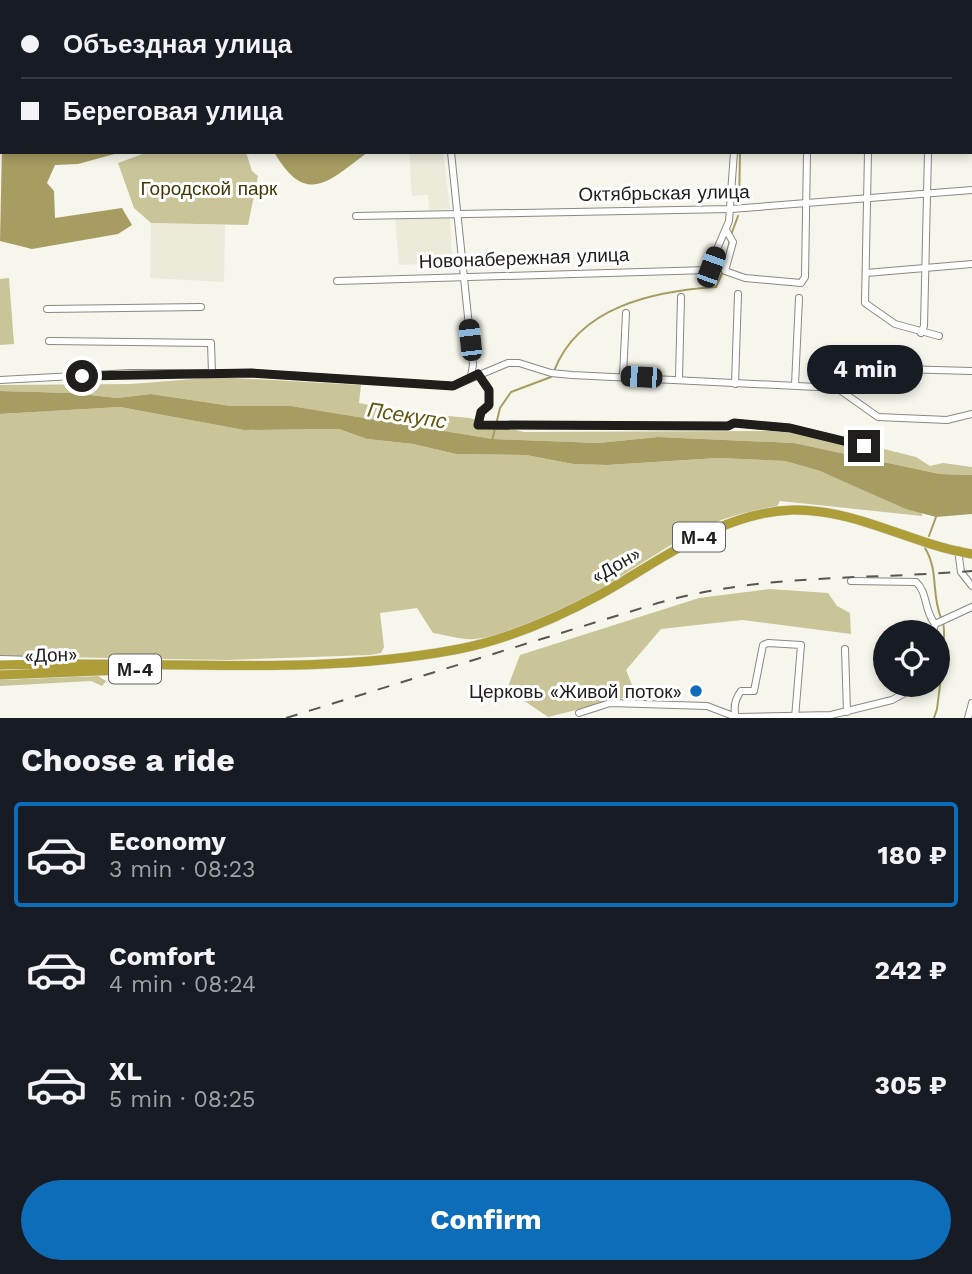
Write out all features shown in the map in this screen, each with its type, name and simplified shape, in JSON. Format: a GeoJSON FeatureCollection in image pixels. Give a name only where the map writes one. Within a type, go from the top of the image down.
{"type":"FeatureCollection","features":[{"type":"Feature","properties":{"kind":"highway","name":"«Дон»"},"geometry":{"type":"LineString","coordinates":[[0,676],[394,660],[486,642],[534,627],[599,595],[711,531],[769,513],[817,511],[848,516],[972,554]]}},
{"type":"Feature","properties":{"kind":"highway","name":"«Дон»"},"geometry":{"type":"LineString","coordinates":[[0,665],[271,664]]}},
{"type":"Feature","properties":{"kind":"street"},"geometry":{"type":"LineString","coordinates":[[451,154],[474,375],[489,390],[489,405],[481,412],[478,425],[601,428],[728,426],[734,423],[790,428],[864,446]]}},
{"type":"Feature","properties":{"kind":"street"},"geometry":{"type":"LineString","coordinates":[[734,154],[731,209],[726,230],[733,242],[725,271],[745,278],[801,283],[804,277],[807,154]]}},
{"type":"Feature","properties":{"kind":"street"},"geometry":{"type":"LineString","coordinates":[[867,154],[865,303],[875,313],[894,324],[939,336]]}},
{"type":"Feature","properties":{"kind":"street"},"geometry":{"type":"LineString","coordinates":[[921,332],[928,154]]}},
{"type":"Feature","properties":{"kind":"street","name":"Октябрьская улица"},"geometry":{"type":"LineString","coordinates":[[356,216],[731,209],[972,190]]}},
{"type":"Feature","properties":{"kind":"street","name":"Новонабережная улица"},"geometry":{"type":"LineString","coordinates":[[337,281],[463,275],[708,270],[726,230]]}},
{"type":"Feature","properties":{"kind":"street"},"geometry":{"type":"LineString","coordinates":[[866,273],[972,264]]}},
{"type":"Feature","properties":{"kind":"street"},"geometry":{"type":"LineString","coordinates":[[735,384],[738,295]]}},
{"type":"Feature","properties":{"kind":"street"},"geometry":{"type":"LineString","coordinates":[[679,379],[681,297]]}},
{"type":"Feature","properties":{"kind":"street"},"geometry":{"type":"LineString","coordinates":[[795,385],[799,298]]}},
{"type":"Feature","properties":{"kind":"street"},"geometry":{"type":"LineString","coordinates":[[47,309],[201,307]]}},
{"type":"Feature","properties":{"kind":"street"},"geometry":{"type":"LineString","coordinates":[[622,376],[626,313]]}},
{"type":"Feature","properties":{"kind":"street"},"geometry":{"type":"LineString","coordinates":[[49,341],[211,343],[212,373]]}},
{"type":"Feature","properties":{"kind":"street"},"geometry":{"type":"LineString","coordinates":[[0,380],[212,373],[453,386],[474,375],[509,363],[519,363],[551,373],[837,388],[884,418],[947,420],[972,414]]}},
{"type":"Feature","properties":{"kind":"street"},"geometry":{"type":"LineString","coordinates":[[899,369],[972,371]]}},
{"type":"Feature","properties":{"kind":"street"},"geometry":{"type":"LineString","coordinates":[[958,550],[961,572],[972,586]]}},
{"type":"Feature","properties":{"kind":"street"},"geometry":{"type":"LineString","coordinates":[[851,581],[916,582],[921,586],[930,620]]}},
{"type":"Feature","properties":{"kind":"street"},"geometry":{"type":"LineString","coordinates":[[944,620],[972,607]]}},
{"type":"Feature","properties":{"kind":"street"},"geometry":{"type":"LineString","coordinates":[[736,717],[734,711],[738,694],[741,691],[754,691],[763,645],[768,643],[801,645],[795,717]]}},
{"type":"Feature","properties":{"kind":"street"},"geometry":{"type":"LineString","coordinates":[[845,649],[847,712]]}},
{"type":"Feature","properties":{"kind":"street","name":"М-4"},"geometry":{"type":"LineString","coordinates":[[0,659],[74,663]]}},
{"type":"Feature","properties":{"kind":"street"},"geometry":{"type":"LineString","coordinates":[[579,713],[610,703],[683,704],[707,706],[736,717],[795,717],[847,712],[898,697]]}},
{"type":"Feature","properties":{"kind":"street"},"geometry":{"type":"LineString","coordinates":[[968,718],[972,703]]}},
{"type":"Feature","properties":{"kind":"shaded area"},"geometry":{"type":"Polygon","coordinates":[[[2,154],[115,154],[78,164],[55,165],[47,183],[54,191],[55,218],[122,208],[132,225],[118,234],[32,249],[0,241],[2,154]]]}},
{"type":"Feature","properties":{"kind":"shaded area"},"geometry":{"type":"Polygon","coordinates":[[[275,154],[365,154],[329,180],[318,184],[307,184],[286,169],[275,154]]]}},
{"type":"Feature","properties":{"kind":"shaded area"},"geometry":{"type":"Polygon","coordinates":[[[409,154],[443,154],[450,209],[429,210],[428,195],[412,196],[409,154]]]}},
{"type":"Feature","properties":{"kind":"shaded area"},"geometry":{"type":"Polygon","coordinates":[[[450,216],[452,263],[399,265],[395,217],[450,216]]]}},
{"type":"Feature","properties":{"kind":"shaded area"},"geometry":{"type":"Polygon","coordinates":[[[151,223],[225,225],[224,282],[150,278],[151,223]]]}},
{"type":"Feature","properties":{"kind":"shaded area"},"geometry":{"type":"Polygon","coordinates":[[[0,391],[73,393],[117,398],[151,394],[231,406],[291,406],[493,439],[598,443],[658,437],[794,443],[940,474],[972,475],[972,514],[936,517],[906,509],[820,471],[785,461],[718,458],[607,465],[573,464],[526,455],[456,454],[413,444],[367,439],[339,429],[244,430],[120,407],[0,414],[0,391]]]}},
{"type":"Feature","properties":{"kind":"green space","name":"Городской парк"},"geometry":{"type":"Polygon","coordinates":[[[143,154],[247,154],[252,171],[258,176],[248,225],[151,223],[134,208],[118,163],[143,154]]]}},
{"type":"Feature","properties":{"kind":"green space"},"geometry":{"type":"Polygon","coordinates":[[[9,278],[14,344],[0,345],[0,279],[9,278]]]}},
{"type":"Feature","properties":{"kind":"green space"},"geometry":{"type":"Polygon","coordinates":[[[218,377],[361,385],[359,403],[397,411],[469,418],[524,432],[772,431],[802,434],[866,450],[884,449],[916,457],[930,466],[943,463],[972,467],[972,475],[940,474],[794,443],[658,437],[598,443],[493,439],[291,406],[231,406],[151,394],[117,398],[73,393],[0,391],[0,385],[131,384],[218,377]]]}},
{"type":"Feature","properties":{"kind":"green space"},"geometry":{"type":"Polygon","coordinates":[[[120,407],[244,430],[339,429],[367,439],[413,444],[456,454],[526,455],[573,464],[607,465],[718,458],[785,461],[820,471],[922,513],[922,516],[780,501],[777,506],[748,512],[700,529],[564,610],[506,633],[475,639],[459,638],[433,633],[417,608],[380,613],[384,647],[381,653],[370,655],[226,660],[0,656],[0,414],[120,407]]]}},
{"type":"Feature","properties":{"kind":"green space"},"geometry":{"type":"Polygon","coordinates":[[[770,589],[828,593],[837,606],[850,613],[851,634],[742,620],[661,629],[626,670],[636,695],[548,717],[507,689],[520,655],[699,598],[770,589]]]}},
{"type":"Feature","properties":{"kind":"green space"},"geometry":{"type":"Polygon","coordinates":[[[98,676],[106,681],[102,686],[91,681],[0,686],[0,680],[98,676]]]}},
{"type":"Feature","properties":{"kind":"waterway"},"geometry":{"type":"LineString","coordinates":[[739,207],[740,154]]}},
{"type":"Feature","properties":{"kind":"waterway"},"geometry":{"type":"LineString","coordinates":[[731,235],[738,216]]}},
{"type":"Feature","properties":{"kind":"waterway"},"geometry":{"type":"LineString","coordinates":[[727,252],[730,240]]}},
{"type":"Feature","properties":{"kind":"waterway"},"geometry":{"type":"LineString","coordinates":[[554,371],[566,349],[581,331],[600,317],[645,298],[716,287],[723,271]]}},
{"type":"Feature","properties":{"kind":"waterway"},"geometry":{"type":"LineString","coordinates":[[492,441],[500,408],[511,392],[551,377]]}},
{"type":"Feature","properties":{"kind":"waterway"},"geometry":{"type":"LineString","coordinates":[[929,536],[936,517]]}},
{"type":"Feature","properties":{"kind":"waterway"},"geometry":{"type":"LineString","coordinates":[[925,548],[932,565],[941,618]]}},
{"type":"Feature","properties":{"kind":"waterway"},"geometry":{"type":"LineString","coordinates":[[934,718],[938,697]]}},
{"type":"Feature","properties":{"kind":"railway"},"geometry":{"type":"LineString","coordinates":[[286,718],[698,593],[776,582],[972,571]]}},
{"type":"Feature","properties":{"kind":"place","name":"Церковь «Живой поток»"},"geometry":{"type":"Point","coordinates":[696,691]}},
{"type":"Feature","properties":{"kind":"route"},"geometry":{"type":"LineString","coordinates":[[82,376],[130,373],[251,373],[453,386],[478,374],[489,390],[489,405],[481,412],[478,425],[601,428],[728,426],[734,423],[790,428],[864,446]]}},
{"type":"Feature","properties":{"kind":"water label","name":"Псекупс"},"geometry":{"type":"Point","coordinates":[407,415]}}]}
